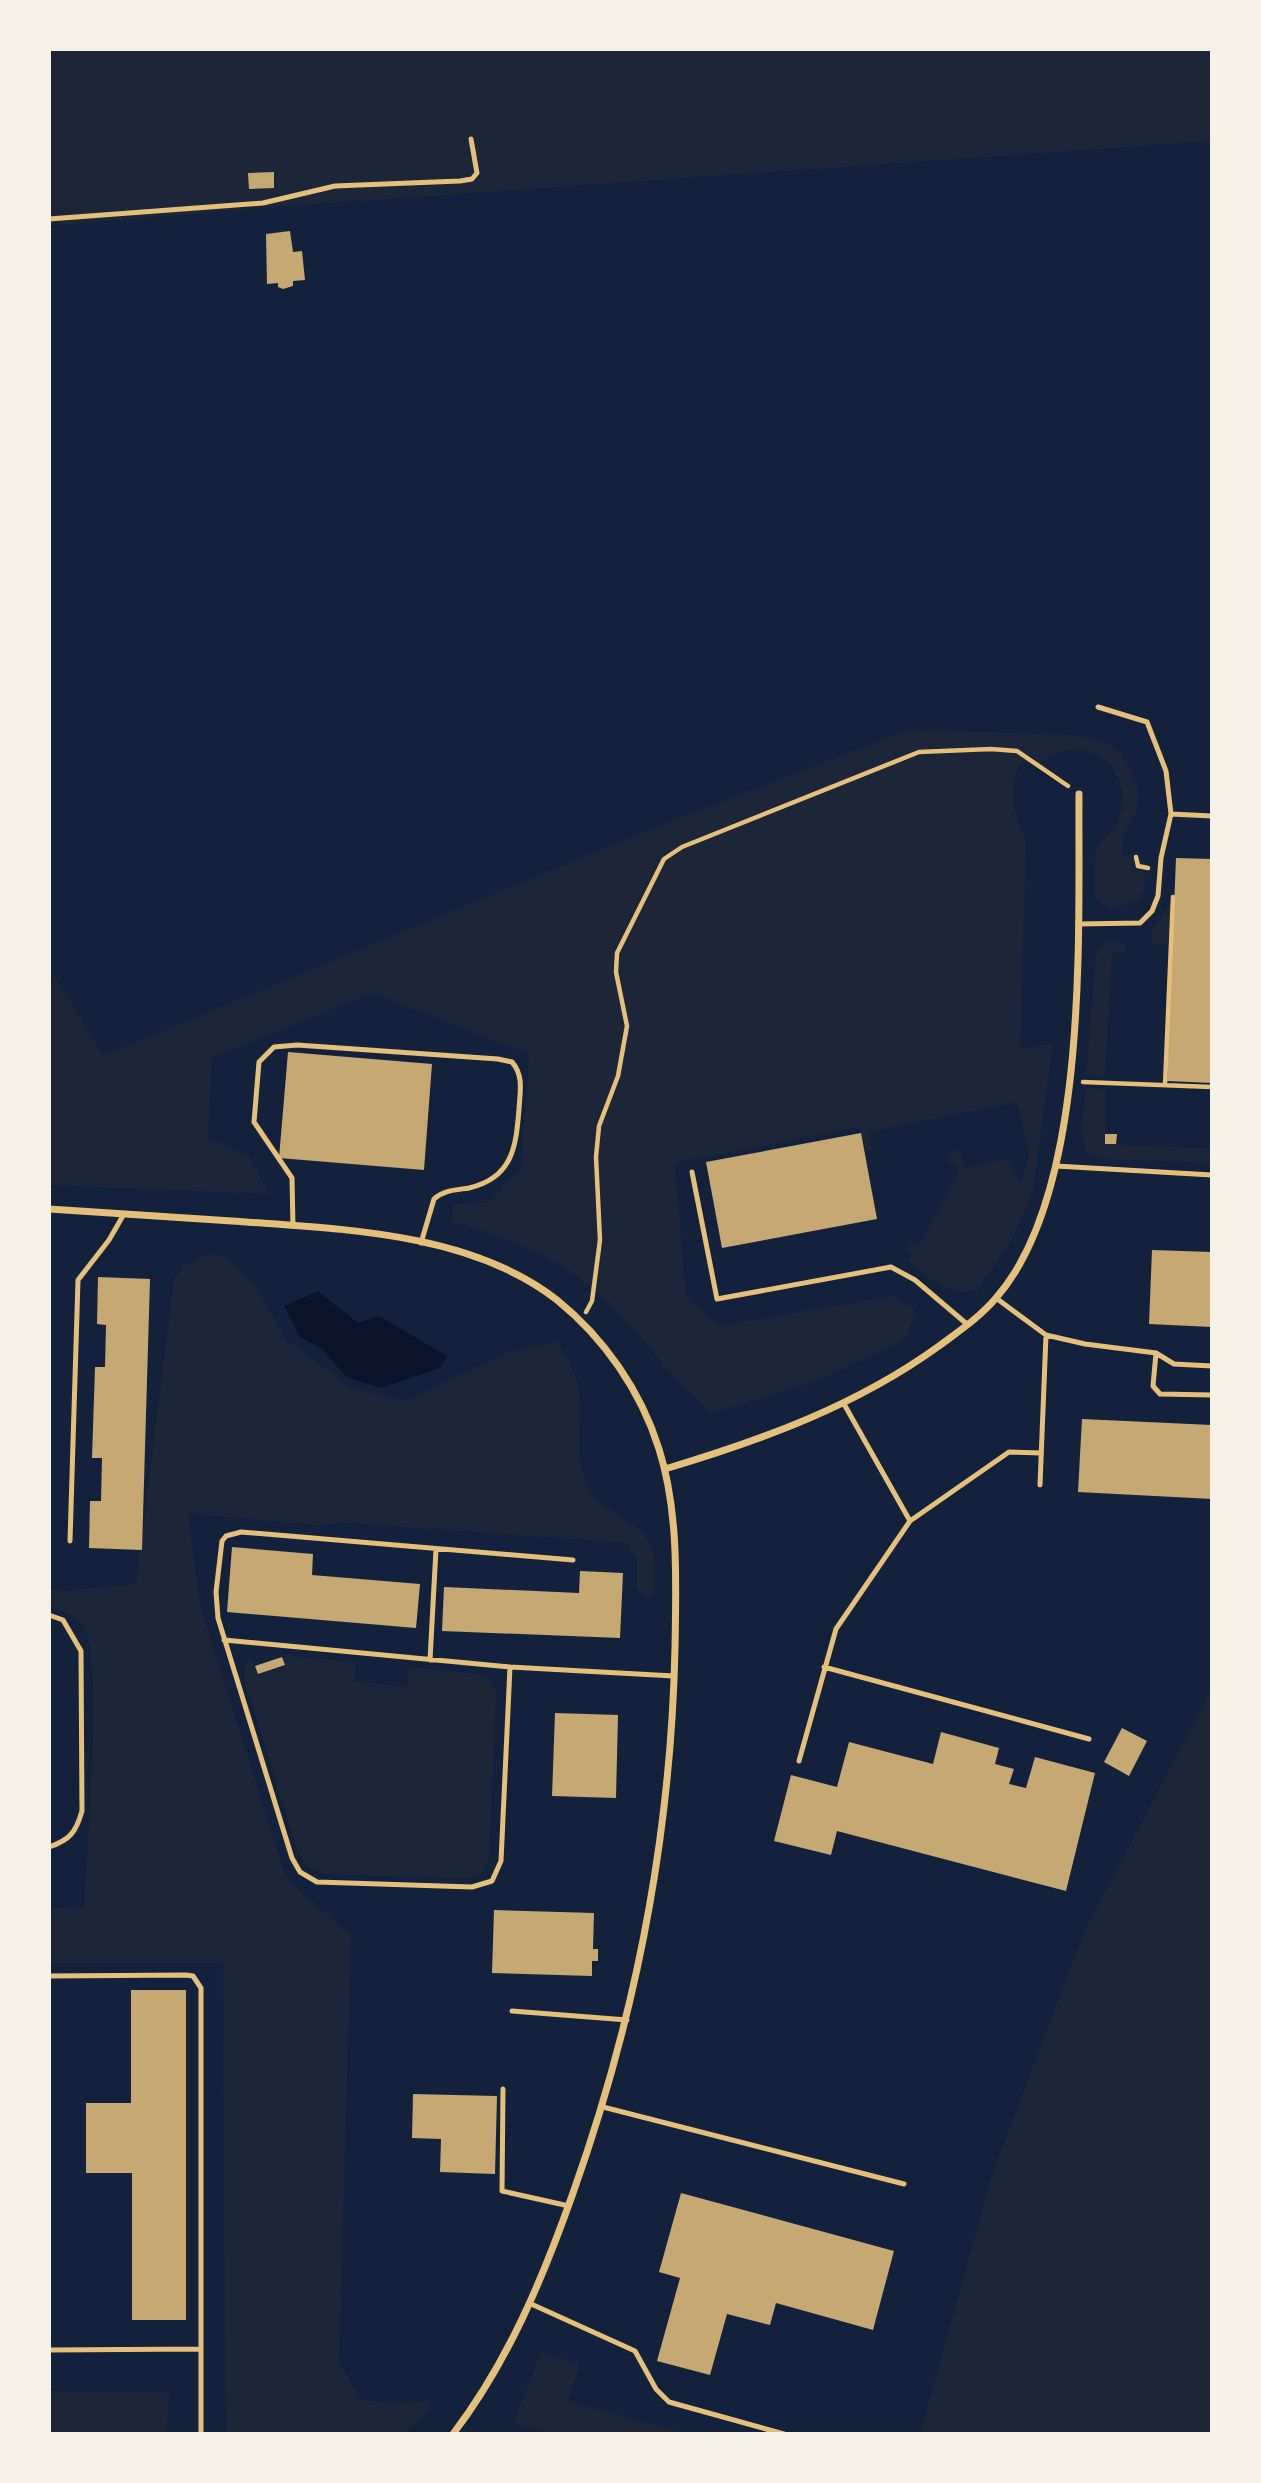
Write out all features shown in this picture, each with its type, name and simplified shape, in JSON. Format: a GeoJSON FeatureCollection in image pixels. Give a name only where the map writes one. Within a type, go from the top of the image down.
{"type":"FeatureCollection","features":[{"type":"Feature","properties":{"kind":"street"},"geometry":{"type":"LineString","coordinates":[[665,1469],[763,1438],[844,1404],[904,1372],[968,1325],[996,1298],[1019,1265],[1037,1229],[1056,1166],[1069,1082],[1078,924],[1079,794]]}},
{"type":"Feature","properties":{"kind":"street"},"geometry":{"type":"LineString","coordinates":[[49,1209],[293,1226],[421,1243],[511,1271],[558,1301],[581,1322],[631,1385],[651,1426],[665,1469],[674,1562],[674,1676],[670,1766],[659,1855],[627,2020],[603,2107],[569,2206],[529,2303],[497,2369],[454,2434]]}},
{"type":"Feature","properties":{"kind":"lane"},"geometry":{"type":"LineString","coordinates":[[49,219],[263,202],[335,186],[472,179],[477,173],[471,139]]}},
{"type":"Feature","properties":{"kind":"lane"},"geometry":{"type":"LineString","coordinates":[[1078,924],[1140,923],[1152,911],[1158,896],[1171,814],[1166,771],[1147,722],[1098,707]]}},
{"type":"Feature","properties":{"kind":"lane"},"geometry":{"type":"LineString","coordinates":[[1171,814],[1212,816]]}},
{"type":"Feature","properties":{"kind":"lane"},"geometry":{"type":"LineString","coordinates":[[293,1226],[292,1178],[254,1122],[259,1062],[274,1047],[297,1045],[512,1062],[521,1082],[513,1153],[502,1169],[486,1182],[446,1192],[434,1199],[421,1243]]}},
{"type":"Feature","properties":{"kind":"lane"},"geometry":{"type":"LineString","coordinates":[[1056,1166],[1212,1175]]}},
{"type":"Feature","properties":{"kind":"lane"},"geometry":{"type":"LineString","coordinates":[[692,1172],[717,1299],[891,1267],[915,1279],[968,1325]]}},
{"type":"Feature","properties":{"kind":"lane"},"geometry":{"type":"LineString","coordinates":[[70,1541],[78,1280],[110,1240],[124,1214]]}},
{"type":"Feature","properties":{"kind":"lane"},"geometry":{"type":"LineString","coordinates":[[996,1298],[1046,1335],[1084,1345],[1156,1353],[1174,1364],[1212,1366]]}},
{"type":"Feature","properties":{"kind":"lane"},"geometry":{"type":"LineString","coordinates":[[1040,1485],[1046,1335]]}},
{"type":"Feature","properties":{"kind":"lane"},"geometry":{"type":"LineString","coordinates":[[1156,1353],[1153,1386],[1160,1394],[1212,1395]]}},
{"type":"Feature","properties":{"kind":"lane"},"geometry":{"type":"LineString","coordinates":[[844,1404],[910,1521]]}},
{"type":"Feature","properties":{"kind":"lane"},"geometry":{"type":"LineString","coordinates":[[799,1761],[836,1629],[910,1521],[1009,1452],[1041,1453]]}},
{"type":"Feature","properties":{"kind":"lane"},"geometry":{"type":"LineString","coordinates":[[510,1667],[501,1861],[497,1876],[482,1886],[472,1887],[328,1884],[307,1877],[292,1858],[224,1640],[216,1601],[220,1548],[226,1536],[241,1532],[573,1560]]}},
{"type":"Feature","properties":{"kind":"lane"},"geometry":{"type":"LineString","coordinates":[[430,1660],[436,1549]]}},
{"type":"Feature","properties":{"kind":"lane"},"geometry":{"type":"LineString","coordinates":[[49,1615],[63,1620],[81,1651],[82,1811],[77,1829],[65,1841],[49,1847]]}},
{"type":"Feature","properties":{"kind":"lane"},"geometry":{"type":"LineString","coordinates":[[224,1640],[510,1667],[674,1676]]}},
{"type":"Feature","properties":{"kind":"lane"},"geometry":{"type":"LineString","coordinates":[[824,1667],[1089,1739]]}},
{"type":"Feature","properties":{"kind":"lane"},"geometry":{"type":"LineString","coordinates":[[49,1976],[186,1975],[199,1981],[201,2434]]}},
{"type":"Feature","properties":{"kind":"lane"},"geometry":{"type":"LineString","coordinates":[[512,2011],[627,2020]]}},
{"type":"Feature","properties":{"kind":"lane"},"geometry":{"type":"LineString","coordinates":[[503,2089],[502,2191],[569,2206]]}},
{"type":"Feature","properties":{"kind":"lane"},"geometry":{"type":"LineString","coordinates":[[603,2107],[904,2185]]}},
{"type":"Feature","properties":{"kind":"lane"},"geometry":{"type":"LineString","coordinates":[[529,2303],[635,2351],[656,2389],[669,2402],[784,2434]]}},
{"type":"Feature","properties":{"kind":"lane"},"geometry":{"type":"LineString","coordinates":[[49,2350],[201,2349]]}},
{"type":"Feature","properties":{"kind":"path"},"geometry":{"type":"LineString","coordinates":[[581,1322],[592,1301],[600,1240],[596,1157],[599,1126],[618,1076],[627,1026],[616,972],[617,953],[664,859],[695,842],[919,752],[1017,751],[1079,794]]}},
{"type":"Feature","properties":{"kind":"path"},"geometry":{"type":"LineString","coordinates":[[1136,857],[1136,864],[1141,868],[1161,868]]}},
{"type":"Feature","properties":{"kind":"path"},"geometry":{"type":"LineString","coordinates":[[1165,1085],[1173,896]]}},
{"type":"Feature","properties":{"kind":"path"},"geometry":{"type":"LineString","coordinates":[[1069,1082],[1212,1087]]}},
{"type":"Feature","properties":{"kind":"shaded area"},"geometry":{"type":"Polygon","coordinates":[[[49,49],[1212,49],[1212,141],[288,206],[49,226],[49,49]]]}},
{"type":"Feature","properties":{"kind":"shaded area"},"geometry":{"type":"Polygon","coordinates":[[[908,730],[1079,735],[1111,745],[1128,764],[1139,790],[1136,812],[1123,836],[1122,856],[1132,857],[1137,869],[1145,871],[1145,883],[1144,891],[1138,900],[1113,910],[1095,898],[1097,849],[1114,828],[1122,807],[1120,784],[1109,764],[1082,750],[1056,753],[1039,764],[1030,755],[1018,768],[1014,781],[1013,806],[1026,843],[1020,1048],[1053,1044],[1033,1190],[1014,1236],[977,1291],[957,1291],[940,1284],[908,1261],[912,1255],[907,1249],[909,1241],[919,1246],[960,1169],[947,1161],[951,1153],[960,1149],[965,1168],[1007,1158],[1021,1184],[1029,1154],[1017,1102],[869,1132],[872,1151],[865,1152],[859,1127],[675,1163],[686,1298],[719,1326],[893,1296],[915,1309],[908,1335],[900,1341],[820,1380],[714,1413],[708,1411],[609,1303],[575,1275],[536,1252],[452,1222],[453,1204],[489,1203],[521,1169],[529,1054],[372,993],[212,1058],[208,1138],[249,1156],[269,1194],[49,1185],[49,980],[54,975],[103,1056],[658,826],[908,730]]]}},
{"type":"Feature","properties":{"kind":"shaded area"},"geometry":{"type":"Polygon","coordinates":[[[1171,903],[1168,944],[1151,944],[1152,930],[1171,903]]]}},
{"type":"Feature","properties":{"kind":"shaded area"},"geometry":{"type":"Polygon","coordinates":[[[1116,940],[1124,944],[1125,952],[1112,952],[1105,1077],[1086,1075],[1096,954],[1106,942],[1116,940]]]}},
{"type":"Feature","properties":{"kind":"shaded area"},"geometry":{"type":"Polygon","coordinates":[[[1086,1088],[1105,1089],[1105,1144],[1212,1149],[1212,1163],[1101,1159],[1086,1152],[1081,1132],[1086,1088]]]}},
{"type":"Feature","properties":{"kind":"shaded area"},"geometry":{"type":"Polygon","coordinates":[[[206,1255],[226,1256],[255,1285],[286,1340],[350,1387],[406,1401],[509,1352],[557,1342],[571,1365],[578,1384],[579,1452],[583,1476],[588,1487],[603,1504],[640,1531],[647,1539],[653,1555],[655,1593],[647,1597],[637,1590],[637,1558],[627,1543],[348,1523],[315,1525],[188,1513],[200,1605],[286,1878],[351,1936],[339,2363],[361,2400],[396,2403],[430,2401],[430,2411],[402,2434],[228,2434],[225,2391],[223,1963],[49,1963],[49,1908],[84,1907],[93,1678],[90,1647],[84,1628],[69,1614],[49,1606],[49,1589],[65,1591],[136,1584],[174,1279],[184,1267],[206,1255]]]}},
{"type":"Feature","properties":{"kind":"shaded area"},"geometry":{"type":"Polygon","coordinates":[[[318,1291],[358,1323],[379,1316],[447,1356],[440,1368],[381,1388],[346,1377],[322,1349],[300,1337],[284,1306],[318,1291]]]}},
{"type":"Feature","properties":{"kind":"shaded area"},"geometry":{"type":"Polygon","coordinates":[[[283,1655],[356,1662],[354,1681],[407,1687],[409,1667],[478,1674],[490,1679],[496,1693],[489,1859],[483,1872],[469,1879],[323,1874],[307,1866],[298,1852],[244,1678],[246,1664],[251,1657],[258,1676],[286,1666],[283,1655]]]}},
{"type":"Feature","properties":{"kind":"shaded area"},"geometry":{"type":"Polygon","coordinates":[[[1212,1689],[1212,2434],[920,2434],[992,2175],[1085,1930],[1212,1689]]]}},
{"type":"Feature","properties":{"kind":"shaded area"},"geometry":{"type":"Polygon","coordinates":[[[541,2352],[580,2364],[568,2401],[688,2434],[556,2434],[513,2424],[541,2352]]]}},
{"type":"Feature","properties":{"kind":"shaded area"},"geometry":{"type":"Polygon","coordinates":[[[49,2391],[170,2391],[166,2434],[49,2434],[49,2391]]]}},
{"type":"Feature","properties":{"kind":"building"},"geometry":{"type":"Polygon","coordinates":[[[274,172],[274,188],[249,189],[248,173],[274,172]]]}},
{"type":"Feature","properties":{"kind":"building"},"geometry":{"type":"Polygon","coordinates":[[[290,231],[293,252],[302,251],[305,280],[293,281],[293,286],[283,289],[278,287],[278,283],[267,284],[266,234],[290,231]]]}},
{"type":"Feature","properties":{"kind":"building"},"geometry":{"type":"Polygon","coordinates":[[[1176,858],[1212,859],[1212,1083],[1167,1081],[1176,858]]]}},
{"type":"Feature","properties":{"kind":"building"},"geometry":{"type":"Polygon","coordinates":[[[288,1052],[432,1064],[424,1170],[279,1158],[288,1052]]]}},
{"type":"Feature","properties":{"kind":"building"},"geometry":{"type":"Polygon","coordinates":[[[861,1133],[877,1219],[722,1248],[706,1162],[861,1133]]]}},
{"type":"Feature","properties":{"kind":"building"},"geometry":{"type":"Polygon","coordinates":[[[1105,1134],[1117,1134],[1116,1144],[1105,1144],[1105,1134]]]}},
{"type":"Feature","properties":{"kind":"building"},"geometry":{"type":"Polygon","coordinates":[[[1152,1250],[1212,1252],[1212,1327],[1149,1324],[1152,1250]]]}},
{"type":"Feature","properties":{"kind":"building"},"geometry":{"type":"Polygon","coordinates":[[[98,1277],[150,1279],[142,1550],[89,1548],[90,1501],[101,1501],[102,1458],[92,1458],[95,1367],[105,1367],[106,1325],[97,1324],[98,1277]]]}},
{"type":"Feature","properties":{"kind":"building"},"geometry":{"type":"Polygon","coordinates":[[[1082,1419],[1212,1425],[1212,1499],[1078,1492],[1082,1419]]]}},
{"type":"Feature","properties":{"kind":"building"},"geometry":{"type":"Polygon","coordinates":[[[232,1547],[313,1554],[312,1575],[420,1584],[416,1628],[227,1612],[232,1547]]]}},
{"type":"Feature","properties":{"kind":"building"},"geometry":{"type":"Polygon","coordinates":[[[580,1571],[623,1573],[620,1638],[442,1631],[444,1587],[579,1593],[580,1571]]]}},
{"type":"Feature","properties":{"kind":"building"},"geometry":{"type":"Polygon","coordinates":[[[282,1657],[285,1665],[258,1674],[255,1666],[282,1657]]]}},
{"type":"Feature","properties":{"kind":"building"},"geometry":{"type":"Polygon","coordinates":[[[555,1713],[618,1715],[616,1798],[552,1796],[555,1713]]]}},
{"type":"Feature","properties":{"kind":"building"},"geometry":{"type":"Polygon","coordinates":[[[1122,1728],[1147,1741],[1129,1776],[1104,1762],[1122,1728]]]}},
{"type":"Feature","properties":{"kind":"building"},"geometry":{"type":"Polygon","coordinates":[[[941,1732],[999,1748],[995,1764],[1014,1769],[1009,1784],[1026,1788],[1035,1757],[1095,1773],[1066,1891],[837,1831],[831,1855],[774,1841],[791,1775],[837,1787],[849,1742],[933,1764],[941,1732]]]}},
{"type":"Feature","properties":{"kind":"building"},"geometry":{"type":"Polygon","coordinates":[[[494,1910],[594,1913],[593,1949],[598,1949],[598,1961],[592,1961],[592,1976],[492,1973],[494,1910]]]}},
{"type":"Feature","properties":{"kind":"building"},"geometry":{"type":"Polygon","coordinates":[[[131,1990],[186,1990],[186,2320],[132,2320],[132,2173],[86,2173],[86,2103],[131,2103],[131,1990]]]}},
{"type":"Feature","properties":{"kind":"building"},"geometry":{"type":"Polygon","coordinates":[[[413,2094],[497,2096],[495,2174],[440,2172],[441,2139],[412,2138],[413,2094]]]}},
{"type":"Feature","properties":{"kind":"building"},"geometry":{"type":"Polygon","coordinates":[[[681,2193],[894,2251],[873,2330],[776,2303],[770,2325],[727,2314],[710,2375],[657,2361],[680,2278],[659,2272],[681,2193]]]}}]}
